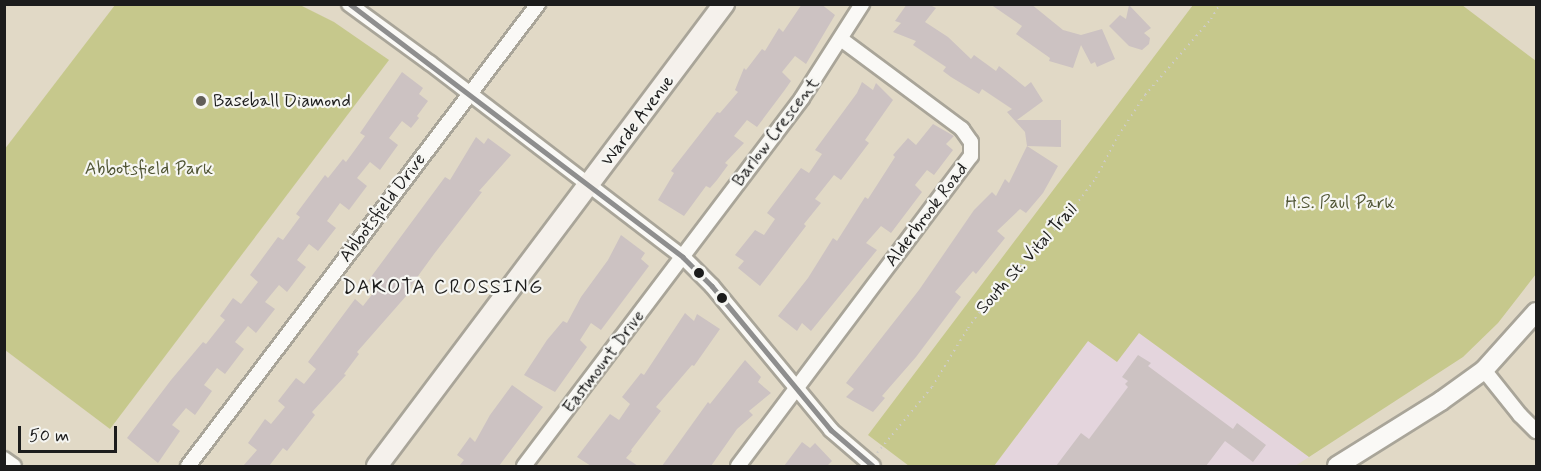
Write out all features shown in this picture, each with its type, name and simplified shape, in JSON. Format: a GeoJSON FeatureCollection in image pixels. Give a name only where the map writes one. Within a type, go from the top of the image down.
{"type":"FeatureCollection","features":[{"type":"Feature","properties":{"kind":"main road","name":"Warde Avenue"},"geometry":{"type":"LineString","coordinates":[[377,466],[724,4]]}},
{"type":"Feature","properties":{"kind":"street"},"geometry":{"type":"LineString","coordinates":[[349,4],[683,256],[712,286],[831,430],[874,461]]}},
{"type":"Feature","properties":{"kind":"street","name":"Abbotsfield Drive"},"geometry":{"type":"LineString","coordinates":[[188,466],[538,4]]}},
{"type":"Feature","properties":{"kind":"street","name":"Barlow Crescent"},"geometry":{"type":"LineString","coordinates":[[683,256],[802,98],[842,40],[862,4]]}},
{"type":"Feature","properties":{"kind":"street","name":"Alderbrook Road"},"geometry":{"type":"LineString","coordinates":[[797,391],[968,163],[972,153],[971,142],[962,129],[842,40]]}},
{"type":"Feature","properties":{"kind":"street","name":"Eastmount Drive"},"geometry":{"type":"LineString","coordinates":[[524,466],[683,256]]}},
{"type":"Feature","properties":{"kind":"street"},"geometry":{"type":"LineString","coordinates":[[1349,464],[1484,370],[1536,312]]}},
{"type":"Feature","properties":{"kind":"street"},"geometry":{"type":"LineString","coordinates":[[1484,370],[1536,431]]}},
{"type":"Feature","properties":{"kind":"street"},"geometry":{"type":"LineString","coordinates":[[738,466],[797,391]]}},
{"type":"Feature","properties":{"kind":"street"},"geometry":{"type":"LineString","coordinates":[[4,459],[14,466]]}},
{"type":"Feature","properties":{"kind":"path","name":"South St. Vital Trail"},"geometry":{"type":"LineString","coordinates":[[874,461],[933,387],[988,300],[1068,215],[1096,178],[1118,136],[1145,95],[1211,19],[1220,4]]}},
{"type":"Feature","properties":{"kind":"shaded area"},"geometry":{"type":"Polygon","coordinates":[[[1139,333],[1309,457],[1295,466],[994,466],[1088,341],[1139,333]]]}},
{"type":"Feature","properties":{"kind":"green space","name":"Abbotsfield Park"},"geometry":{"type":"Polygon","coordinates":[[[115,5],[300,5],[334,22],[389,60],[110,429],[5,350],[4,150],[115,5]]]}},
{"type":"Feature","properties":{"kind":"green space","name":"H.S. Paul Park"},"geometry":{"type":"Polygon","coordinates":[[[1193,5],[1462,5],[1536,61],[1536,274],[1498,323],[1463,357],[1309,457],[1139,333],[1117,362],[1088,341],[994,466],[909,466],[868,435],[1193,5]]]}},
{"type":"Feature","properties":{"kind":"building"},"geometry":{"type":"Polygon","coordinates":[[[802,4],[821,4],[835,15],[806,64],[795,56],[782,72],[791,81],[757,127],[747,120],[734,136],[744,143],[725,163],[728,165],[717,180],[710,188],[706,186],[684,216],[658,200],[674,173],[671,171],[717,112],[720,113],[738,92],[735,90],[744,68],[746,70],[762,49],[765,51],[779,28],[783,32],[802,4]]]}},
{"type":"Feature","properties":{"kind":"building"},"geometry":{"type":"Polygon","coordinates":[[[907,4],[928,4],[936,8],[925,22],[948,37],[971,59],[974,55],[996,71],[999,66],[1025,87],[1031,82],[1043,101],[1017,120],[1061,120],[1061,147],[1027,146],[1025,132],[1007,112],[1012,109],[982,89],[979,94],[951,77],[943,71],[946,67],[913,45],[916,41],[893,32],[901,23],[895,21],[907,4]]]}},
{"type":"Feature","properties":{"kind":"building"},"geometry":{"type":"Polygon","coordinates":[[[990,4],[1031,4],[1063,30],[1081,35],[1102,29],[1115,59],[1097,67],[1095,62],[1091,64],[1081,45],[1073,68],[1049,61],[1050,58],[1016,34],[1022,26],[990,4]]]}},
{"type":"Feature","properties":{"kind":"building"},"geometry":{"type":"Polygon","coordinates":[[[1129,5],[1151,28],[1144,33],[1150,38],[1149,44],[1142,50],[1129,46],[1109,26],[1120,15],[1126,19],[1129,5]]]}},
{"type":"Feature","properties":{"kind":"building"},"geometry":{"type":"Polygon","coordinates":[[[402,72],[423,88],[419,94],[428,101],[417,116],[419,118],[411,128],[402,121],[389,138],[398,145],[380,170],[370,162],[357,178],[367,186],[349,210],[340,203],[327,221],[336,228],[318,251],[309,244],[297,260],[306,267],[287,292],[279,285],[265,302],[275,309],[256,333],[248,326],[235,342],[244,349],[225,374],[217,368],[204,385],[212,391],[195,415],[186,408],[172,425],[180,431],[158,463],[127,438],[171,380],[203,342],[206,344],[225,320],[220,316],[233,298],[241,304],[258,282],[250,275],[278,237],[283,240],[300,217],[296,214],[325,175],[328,178],[343,159],[346,162],[365,136],[360,133],[402,72]]]}},
{"type":"Feature","properties":{"kind":"building"},"geometry":{"type":"Polygon","coordinates":[[[862,82],[873,90],[876,83],[893,100],[865,140],[869,143],[841,180],[834,175],[815,199],[821,203],[760,286],[738,268],[744,261],[735,255],[755,230],[764,235],[775,219],[767,213],[801,168],[809,173],[822,154],[815,150],[857,93],[862,82]]]}},
{"type":"Feature","properties":{"kind":"building"},"geometry":{"type":"Polygon","coordinates":[[[933,124],[954,136],[946,144],[953,150],[934,175],[927,170],[915,185],[922,192],[891,233],[881,226],[866,243],[877,250],[811,331],[802,323],[797,331],[778,316],[808,278],[833,238],[837,241],[865,197],[868,199],[895,157],[893,155],[908,138],[916,145],[933,124]]]}},
{"type":"Feature","properties":{"kind":"building"},"geometry":{"type":"Polygon","coordinates":[[[476,137],[484,144],[488,138],[511,155],[479,191],[482,192],[434,254],[405,294],[407,295],[357,352],[359,354],[344,374],[346,375],[312,412],[315,415],[287,451],[283,448],[269,466],[243,466],[257,450],[248,443],[265,419],[271,424],[285,407],[278,401],[296,378],[304,384],[316,369],[308,362],[355,299],[363,306],[377,288],[368,281],[445,177],[450,180],[476,137]]]}},
{"type":"Feature","properties":{"kind":"building"},"geometry":{"type":"Polygon","coordinates":[[[1027,146],[1058,166],[1043,193],[1026,213],[1020,209],[997,231],[1005,238],[976,274],[973,271],[955,292],[961,297],[916,357],[882,396],[885,398],[873,412],[846,397],[854,389],[846,383],[919,290],[974,210],[992,192],[996,196],[1005,179],[1009,183],[1027,146]]]}},
{"type":"Feature","properties":{"kind":"building"},"geometry":{"type":"Polygon","coordinates":[[[621,235],[645,253],[641,259],[649,266],[601,330],[591,323],[580,340],[587,347],[555,392],[524,375],[547,340],[563,321],[567,323],[581,297],[608,260],[621,235]]]}},
{"type":"Feature","properties":{"kind":"building"},"geometry":{"type":"Polygon","coordinates":[[[685,313],[694,321],[697,314],[720,329],[694,366],[692,365],[656,407],[661,411],[626,458],[638,466],[591,466],[577,457],[610,414],[619,420],[630,404],[622,397],[641,373],[644,375],[685,313]]]}},
{"type":"Feature","properties":{"kind":"building"},"geometry":{"type":"Polygon","coordinates":[[[1138,355],[1151,363],[1148,366],[1233,429],[1237,423],[1266,445],[1253,462],[1225,441],[1206,466],[1056,466],[1081,433],[1089,439],[1128,387],[1125,384],[1128,381],[1122,377],[1138,355]]]}},
{"type":"Feature","properties":{"kind":"building"},"geometry":{"type":"Polygon","coordinates":[[[745,360],[761,377],[758,382],[771,393],[749,411],[753,415],[737,429],[711,466],[662,466],[708,402],[710,404],[745,360]]]}},
{"type":"Feature","properties":{"kind":"building"},"geometry":{"type":"Polygon","coordinates":[[[512,385],[543,407],[499,466],[459,466],[464,460],[457,455],[470,437],[475,442],[490,415],[512,385]]]}},
{"type":"Feature","properties":{"kind":"building"},"geometry":{"type":"Polygon","coordinates":[[[802,442],[810,448],[815,443],[832,461],[827,466],[784,466],[802,442]]]}},
{"type":"Feature","properties":{"kind":"transit line"},"geometry":{"type":"LineString","coordinates":[[350,4],[683,257],[712,286],[831,430],[873,466]]}},
{"type":"Feature","properties":{"kind":"place","name":"Baseball Diamond"},"geometry":{"type":"Point","coordinates":[201,101]}},
{"type":"Feature","properties":{"kind":"district","name":"DAKOTA CROSSING"},"geometry":{"type":"Point","coordinates":[443,287]}}]}
